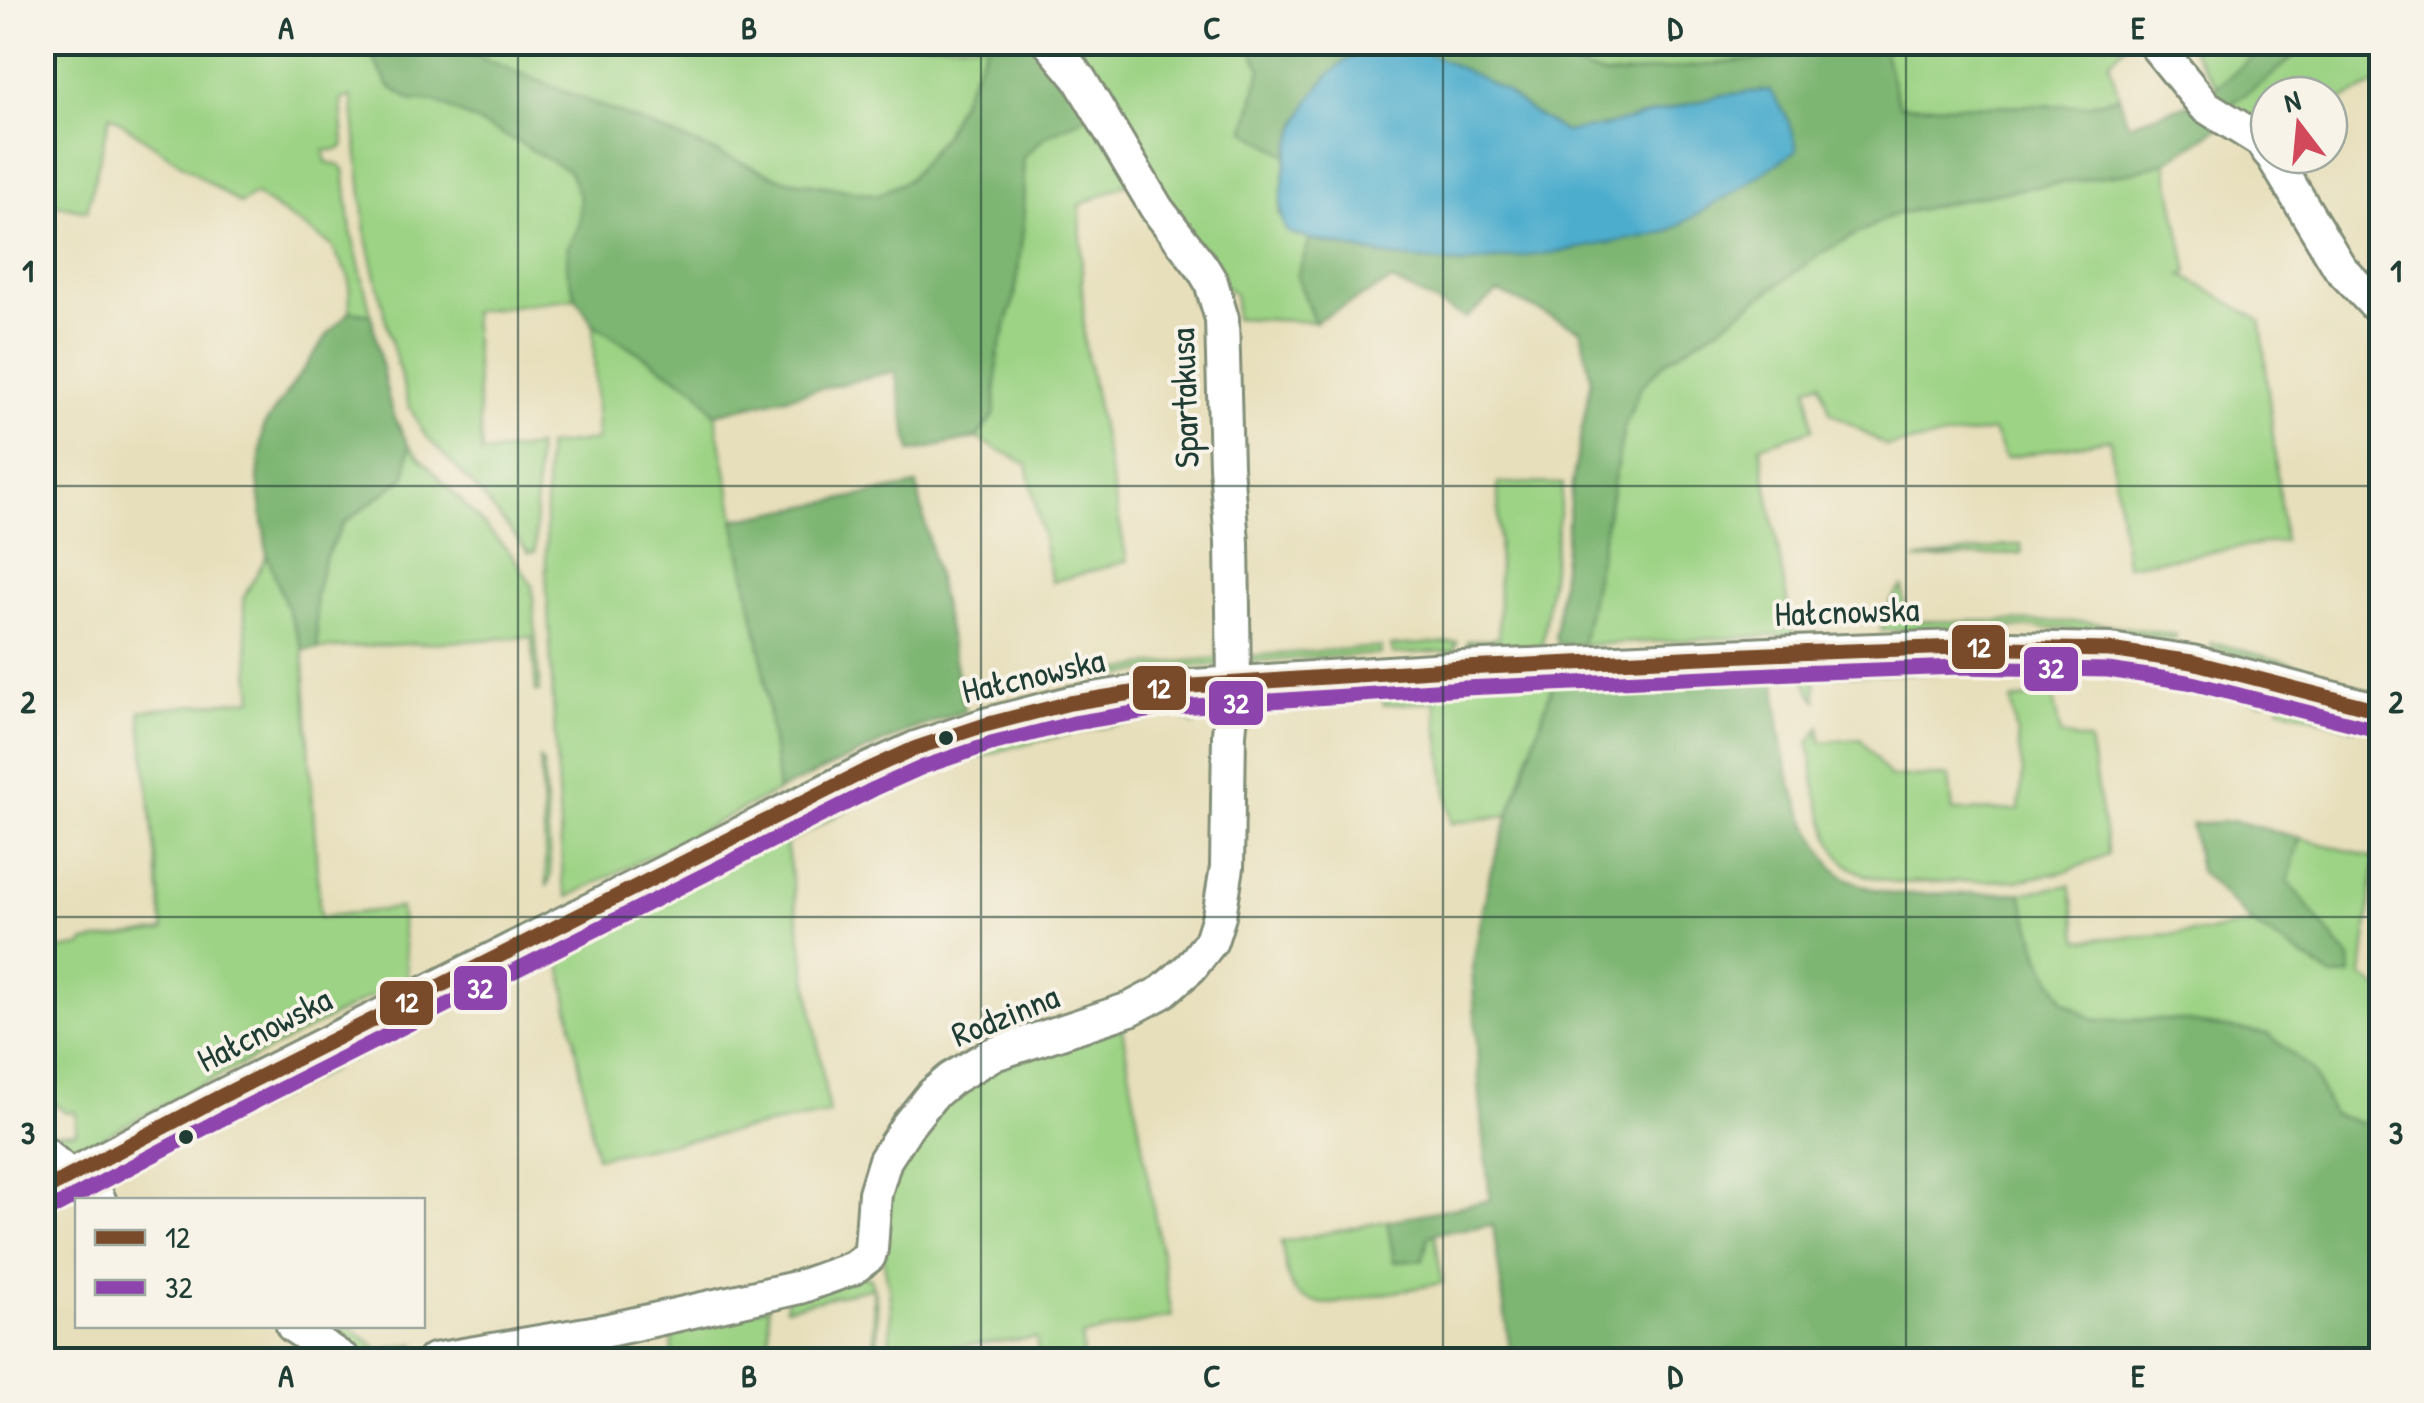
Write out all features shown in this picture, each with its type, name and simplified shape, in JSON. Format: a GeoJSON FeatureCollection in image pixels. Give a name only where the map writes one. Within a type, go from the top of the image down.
{"type":"FeatureCollection","features":[{"type":"Feature","properties":{"kind":"street","name":"Spartakusa"},"geometry":{"type":"LineString","coordinates":[[1049,42],[1078,78],[1157,209],[1202,267],[1217,299],[1225,352],[1234,682]]}},
{"type":"Feature","properties":{"kind":"street"},"geometry":{"type":"LineString","coordinates":[[2153,42],[2205,106],[2249,134]]}},
{"type":"Feature","properties":{"kind":"street"},"geometry":{"type":"LineString","coordinates":[[2283,175],[2340,268],[2382,312]]}},
{"type":"Feature","properties":{"kind":"street","name":"Hałcnowska"},"geometry":{"type":"LineString","coordinates":[[56,1184],[529,939],[916,748],[1070,703],[1162,688],[1234,682],[1960,647],[2137,653],[2192,662],[2382,711]]}},
{"type":"Feature","properties":{"kind":"street","name":"Rodzinna"},"geometry":{"type":"LineString","coordinates":[[434,1360],[604,1331],[800,1287],[862,1262],[871,1249],[875,1193],[885,1160],[932,1095],[991,1055],[1130,1009],[1162,992],[1191,967],[1211,941],[1228,867],[1229,734],[1234,682]]}},
{"type":"Feature","properties":{"kind":"street"},"geometry":{"type":"LineString","coordinates":[[42,1152],[56,1184],[94,1198]]}},
{"type":"Feature","properties":{"kind":"street"},"geometry":{"type":"LineString","coordinates":[[297,1328],[344,1360]]}},
{"type":"Feature","properties":{"kind":"green space"},"geometry":{"type":"Polygon","coordinates":[[[470,42],[988,43],[944,135],[908,180],[878,195],[782,179],[466,52],[470,42]]]}},
{"type":"Feature","properties":{"kind":"green space"},"geometry":{"type":"Polygon","coordinates":[[[42,43],[368,43],[389,86],[411,100],[436,102],[569,171],[580,197],[579,225],[568,246],[567,269],[576,298],[472,311],[482,454],[537,447],[535,552],[529,553],[425,435],[409,406],[366,234],[352,97],[341,99],[344,145],[324,151],[326,162],[344,169],[351,231],[371,314],[350,311],[349,277],[331,245],[254,194],[240,204],[110,115],[87,211],[43,202],[42,43]]]}},
{"type":"Feature","properties":{"kind":"green space"},"geometry":{"type":"Polygon","coordinates":[[[368,43],[445,43],[782,179],[877,195],[908,180],[944,135],[988,43],[1042,43],[1093,113],[1046,136],[1023,157],[1024,222],[1015,295],[998,354],[994,416],[976,438],[911,452],[895,371],[715,414],[698,390],[593,324],[576,298],[567,269],[568,246],[579,225],[580,198],[569,171],[436,102],[411,100],[389,86],[368,43]]]}},
{"type":"Feature","properties":{"kind":"green space"},"geometry":{"type":"Polygon","coordinates":[[[1085,43],[1248,43],[1261,69],[1247,131],[1287,155],[1279,215],[1297,236],[1310,240],[1297,276],[1314,322],[1235,318],[1235,294],[1215,280],[1070,60],[1085,43]]]}},
{"type":"Feature","properties":{"kind":"green space"},"geometry":{"type":"Polygon","coordinates":[[[1248,43],[1379,43],[1349,58],[1299,120],[1287,155],[1246,131],[1261,69],[1248,43]]]}},
{"type":"Feature","properties":{"kind":"green space"},"geometry":{"type":"Polygon","coordinates":[[[1399,43],[1519,43],[1521,49],[1605,76],[1790,56],[1827,43],[1881,43],[1900,106],[2087,105],[2119,96],[2128,124],[2189,104],[2222,126],[2166,162],[2133,172],[1989,194],[1893,215],[1823,252],[1666,361],[1640,388],[1624,428],[1582,645],[1558,645],[1555,637],[1572,484],[1591,380],[1581,330],[1498,292],[1466,318],[1392,281],[1314,322],[1297,276],[1310,240],[1391,257],[1461,264],[1667,232],[1738,190],[1769,90],[1723,95],[1605,126],[1565,132],[1505,91],[1399,43]]]}},
{"type":"Feature","properties":{"kind":"green space"},"geometry":{"type":"Polygon","coordinates":[[[1519,43],[1827,43],[1790,56],[1605,76],[1520,48],[1519,43]]]}},
{"type":"Feature","properties":{"kind":"green space"},"geometry":{"type":"Polygon","coordinates":[[[1881,43],[2127,43],[2109,62],[2119,96],[2087,105],[1899,106],[1881,43]]]}},
{"type":"Feature","properties":{"kind":"green space"},"geometry":{"type":"Polygon","coordinates":[[[2162,43],[2187,43],[2169,49],[2162,43]]]}},
{"type":"Feature","properties":{"kind":"green space"},"geometry":{"type":"Polygon","coordinates":[[[2187,43],[2269,43],[2218,87],[2187,43]]]}},
{"type":"Feature","properties":{"kind":"green space"},"geometry":{"type":"Polygon","coordinates":[[[2269,43],[2310,43],[2272,75],[2249,75],[2249,92],[2223,109],[2208,94],[2269,43]]]}},
{"type":"Feature","properties":{"kind":"green space"},"geometry":{"type":"Polygon","coordinates":[[[2310,43],[2381,43],[2381,82],[2349,97],[2349,75],[2272,75],[2310,43]]]}},
{"type":"Feature","properties":{"kind":"green space"},"geometry":{"type":"Polygon","coordinates":[[[2249,92],[2249,122],[2223,109],[2249,92]]]}},
{"type":"Feature","properties":{"kind":"green space"},"geometry":{"type":"Polygon","coordinates":[[[1093,113],[1206,303],[1192,302],[1189,277],[1128,183],[1080,205],[1084,340],[1127,561],[1052,582],[1027,464],[976,438],[994,415],[998,354],[1015,295],[1024,222],[1023,157],[1046,136],[1093,113]]]}},
{"type":"Feature","properties":{"kind":"green space"},"geometry":{"type":"Polygon","coordinates":[[[2166,162],[2188,272],[2182,275],[2261,321],[2284,541],[2126,565],[2110,439],[2005,458],[1993,431],[1887,446],[1830,412],[1821,382],[1808,387],[1813,429],[1760,446],[1793,635],[1582,645],[1624,428],[1640,388],[1666,361],[1823,252],[1893,215],[1989,194],[2132,172],[2166,162]]]}},
{"type":"Feature","properties":{"kind":"green space"},"geometry":{"type":"Polygon","coordinates":[[[350,311],[371,314],[388,397],[409,446],[406,476],[343,524],[324,560],[315,597],[318,649],[303,650],[267,555],[258,479],[263,427],[329,333],[350,311]]]}},
{"type":"Feature","properties":{"kind":"green space"},"geometry":{"type":"Polygon","coordinates":[[[593,324],[698,390],[715,414],[762,656],[778,791],[568,897],[563,884],[546,572],[546,446],[597,440],[593,324]]]}},
{"type":"Feature","properties":{"kind":"green space"},"geometry":{"type":"Polygon","coordinates":[[[409,446],[514,557],[532,585],[540,692],[536,692],[532,637],[318,649],[315,597],[324,560],[343,524],[406,476],[409,446]]]}},
{"type":"Feature","properties":{"kind":"green space"},"geometry":{"type":"Polygon","coordinates":[[[1498,483],[1563,484],[1542,646],[1469,650],[1467,641],[1499,638],[1498,483]]]}},
{"type":"Feature","properties":{"kind":"green space"},"geometry":{"type":"Polygon","coordinates":[[[917,485],[965,711],[911,730],[778,791],[762,656],[734,520],[917,485]]]}},
{"type":"Feature","properties":{"kind":"green space"},"geometry":{"type":"Polygon","coordinates":[[[2021,544],[2022,553],[1914,560],[2021,544]]]}},
{"type":"Feature","properties":{"kind":"green space"},"geometry":{"type":"Polygon","coordinates":[[[267,555],[303,650],[320,917],[400,908],[408,977],[76,1151],[60,1146],[45,1134],[76,1132],[76,1112],[65,1112],[54,1103],[43,1107],[43,953],[83,946],[83,942],[164,931],[140,711],[253,699],[243,599],[267,555]]]}},
{"type":"Feature","properties":{"kind":"green space"},"geometry":{"type":"Polygon","coordinates":[[[1903,587],[1904,606],[1914,621],[2087,622],[2176,635],[2174,640],[2028,628],[1881,631],[1888,607],[1903,587]]]}},
{"type":"Feature","properties":{"kind":"green space"},"geometry":{"type":"Polygon","coordinates":[[[1217,626],[1226,633],[1222,664],[1113,677],[1110,673],[1218,658],[1217,626]]]}},
{"type":"Feature","properties":{"kind":"green space"},"geometry":{"type":"Polygon","coordinates":[[[1457,642],[1454,651],[1393,654],[1391,646],[1457,642]]]}},
{"type":"Feature","properties":{"kind":"green space"},"geometry":{"type":"Polygon","coordinates":[[[2211,643],[2296,665],[2295,669],[2212,648],[2211,643]]]}},
{"type":"Feature","properties":{"kind":"green space"},"geometry":{"type":"Polygon","coordinates":[[[1381,647],[1380,654],[1244,662],[1247,656],[1381,647]]]}},
{"type":"Feature","properties":{"kind":"green space"},"geometry":{"type":"Polygon","coordinates":[[[2008,660],[2010,669],[1815,676],[1817,700],[1806,680],[1811,665],[2008,660]]]}},
{"type":"Feature","properties":{"kind":"green space"},"geometry":{"type":"Polygon","coordinates":[[[2032,660],[2149,668],[2154,677],[2035,665],[2028,668],[2032,660]]]}},
{"type":"Feature","properties":{"kind":"green space"},"geometry":{"type":"Polygon","coordinates":[[[1763,664],[1776,684],[1790,782],[1808,825],[1832,867],[1843,876],[1891,894],[2021,893],[2040,956],[2064,1001],[2094,1020],[2175,1020],[2268,1034],[2312,1070],[2333,1115],[2364,1123],[2381,1111],[2381,1360],[1511,1360],[1493,1225],[1435,1233],[1428,1237],[1423,1260],[1394,1262],[1387,1221],[1490,1200],[1472,968],[1490,873],[1556,675],[1763,664]]]}},
{"type":"Feature","properties":{"kind":"green space"},"geometry":{"type":"Polygon","coordinates":[[[1556,675],[1509,815],[1451,823],[1435,701],[1384,705],[1382,687],[1556,675]]]}},
{"type":"Feature","properties":{"kind":"green space"},"geometry":{"type":"Polygon","coordinates":[[[2189,675],[2260,693],[2263,702],[2176,682],[2189,675]]]}},
{"type":"Feature","properties":{"kind":"green space"},"geometry":{"type":"Polygon","coordinates":[[[2052,693],[2061,736],[2089,741],[2108,854],[2068,871],[2020,880],[1895,883],[1865,875],[1839,855],[1816,792],[1809,743],[1820,728],[1821,742],[1861,739],[1890,777],[1949,776],[1953,811],[2019,810],[2023,773],[2011,701],[2052,693]]]}},
{"type":"Feature","properties":{"kind":"green space"},"geometry":{"type":"Polygon","coordinates":[[[1331,694],[1332,701],[1248,715],[1247,729],[1236,728],[1251,700],[1331,694]]]}},
{"type":"Feature","properties":{"kind":"green space"},"geometry":{"type":"Polygon","coordinates":[[[2284,699],[2350,715],[2354,728],[2279,707],[2284,699]]]}},
{"type":"Feature","properties":{"kind":"green space"},"geometry":{"type":"Polygon","coordinates":[[[1173,704],[1194,709],[1195,725],[1177,714],[1113,725],[1018,746],[925,776],[924,762],[963,744],[1123,706],[1173,704]]]}},
{"type":"Feature","properties":{"kind":"green space"},"geometry":{"type":"Polygon","coordinates":[[[540,760],[551,876],[547,887],[540,760]]]}},
{"type":"Feature","properties":{"kind":"green space"},"geometry":{"type":"Polygon","coordinates":[[[899,771],[913,781],[863,801],[786,843],[829,1114],[596,1157],[559,953],[507,979],[509,964],[899,771]]]}},
{"type":"Feature","properties":{"kind":"green space"},"geometry":{"type":"Polygon","coordinates":[[[2235,821],[2300,838],[2288,882],[2350,959],[2351,975],[2333,977],[2253,924],[2199,871],[2191,824],[2235,821]]]}},
{"type":"Feature","properties":{"kind":"green space"},"geometry":{"type":"Polygon","coordinates":[[[2300,838],[2375,858],[2362,976],[2381,991],[2381,1111],[2364,1123],[2333,1115],[2312,1070],[2175,1020],[2095,1020],[2064,1001],[2040,956],[2021,893],[2070,885],[2079,940],[2208,932],[2253,924],[2333,977],[2349,958],[2288,882],[2300,838]]]}},
{"type":"Feature","properties":{"kind":"green space"},"geometry":{"type":"Polygon","coordinates":[[[483,977],[492,987],[349,1061],[347,1046],[483,977]]]}},
{"type":"Feature","properties":{"kind":"green space"},"geometry":{"type":"Polygon","coordinates":[[[1122,1028],[1172,1316],[1082,1336],[1083,1360],[1039,1360],[1036,1338],[904,1351],[903,1360],[889,1360],[891,1309],[881,1249],[894,1157],[970,1075],[1122,1028]]]}},
{"type":"Feature","properties":{"kind":"green space"},"geometry":{"type":"Polygon","coordinates":[[[323,1058],[332,1069],[294,1089],[292,1075],[323,1058]]]}},
{"type":"Feature","properties":{"kind":"green space"},"geometry":{"type":"Polygon","coordinates":[[[274,1086],[282,1096],[209,1133],[209,1129],[246,1106],[248,1098],[274,1086]]]}},
{"type":"Feature","properties":{"kind":"green space"},"geometry":{"type":"Polygon","coordinates":[[[1387,1221],[1395,1262],[1423,1260],[1428,1237],[1435,1233],[1442,1283],[1332,1304],[1317,1303],[1297,1294],[1288,1278],[1281,1242],[1387,1221]]]}},
{"type":"Feature","properties":{"kind":"green space"},"geometry":{"type":"Polygon","coordinates":[[[863,1276],[870,1278],[873,1287],[786,1308],[786,1298],[863,1276]]]}},
{"type":"Feature","properties":{"kind":"green space"},"geometry":{"type":"Polygon","coordinates":[[[873,1287],[877,1326],[875,1360],[873,1287]]]}},
{"type":"Feature","properties":{"kind":"green space"},"geometry":{"type":"Polygon","coordinates":[[[768,1306],[770,1360],[673,1360],[672,1331],[768,1306]]]}},
{"type":"Feature","properties":{"kind":"green space"},"geometry":{"type":"Polygon","coordinates":[[[318,1328],[351,1328],[380,1350],[415,1344],[393,1361],[369,1359],[318,1328]]]}},
{"type":"Feature","properties":{"kind":"water"},"geometry":{"type":"Polygon","coordinates":[[[1379,43],[1414,47],[1471,73],[1565,132],[1605,126],[1723,95],[1769,90],[1787,118],[1797,150],[1667,232],[1551,253],[1461,264],[1391,257],[1286,231],[1281,198],[1297,126],[1324,80],[1354,55],[1379,43]]]}},
{"type":"Feature","properties":{"kind":"transit line","name":"12"},"geometry":{"type":"LineString","coordinates":[[42,1191],[865,771],[916,748],[985,725],[1070,703],[1162,688],[1463,668],[1959,647],[2110,650],[2192,662],[2382,711]]}},
{"type":"Feature","properties":{"kind":"transit line","name":"32"},"geometry":{"type":"LineString","coordinates":[[51,1209],[874,789],[991,744],[1074,723],[1164,708],[1464,688],[1959,667],[2108,670],[2188,682],[2377,730]]}}]}
